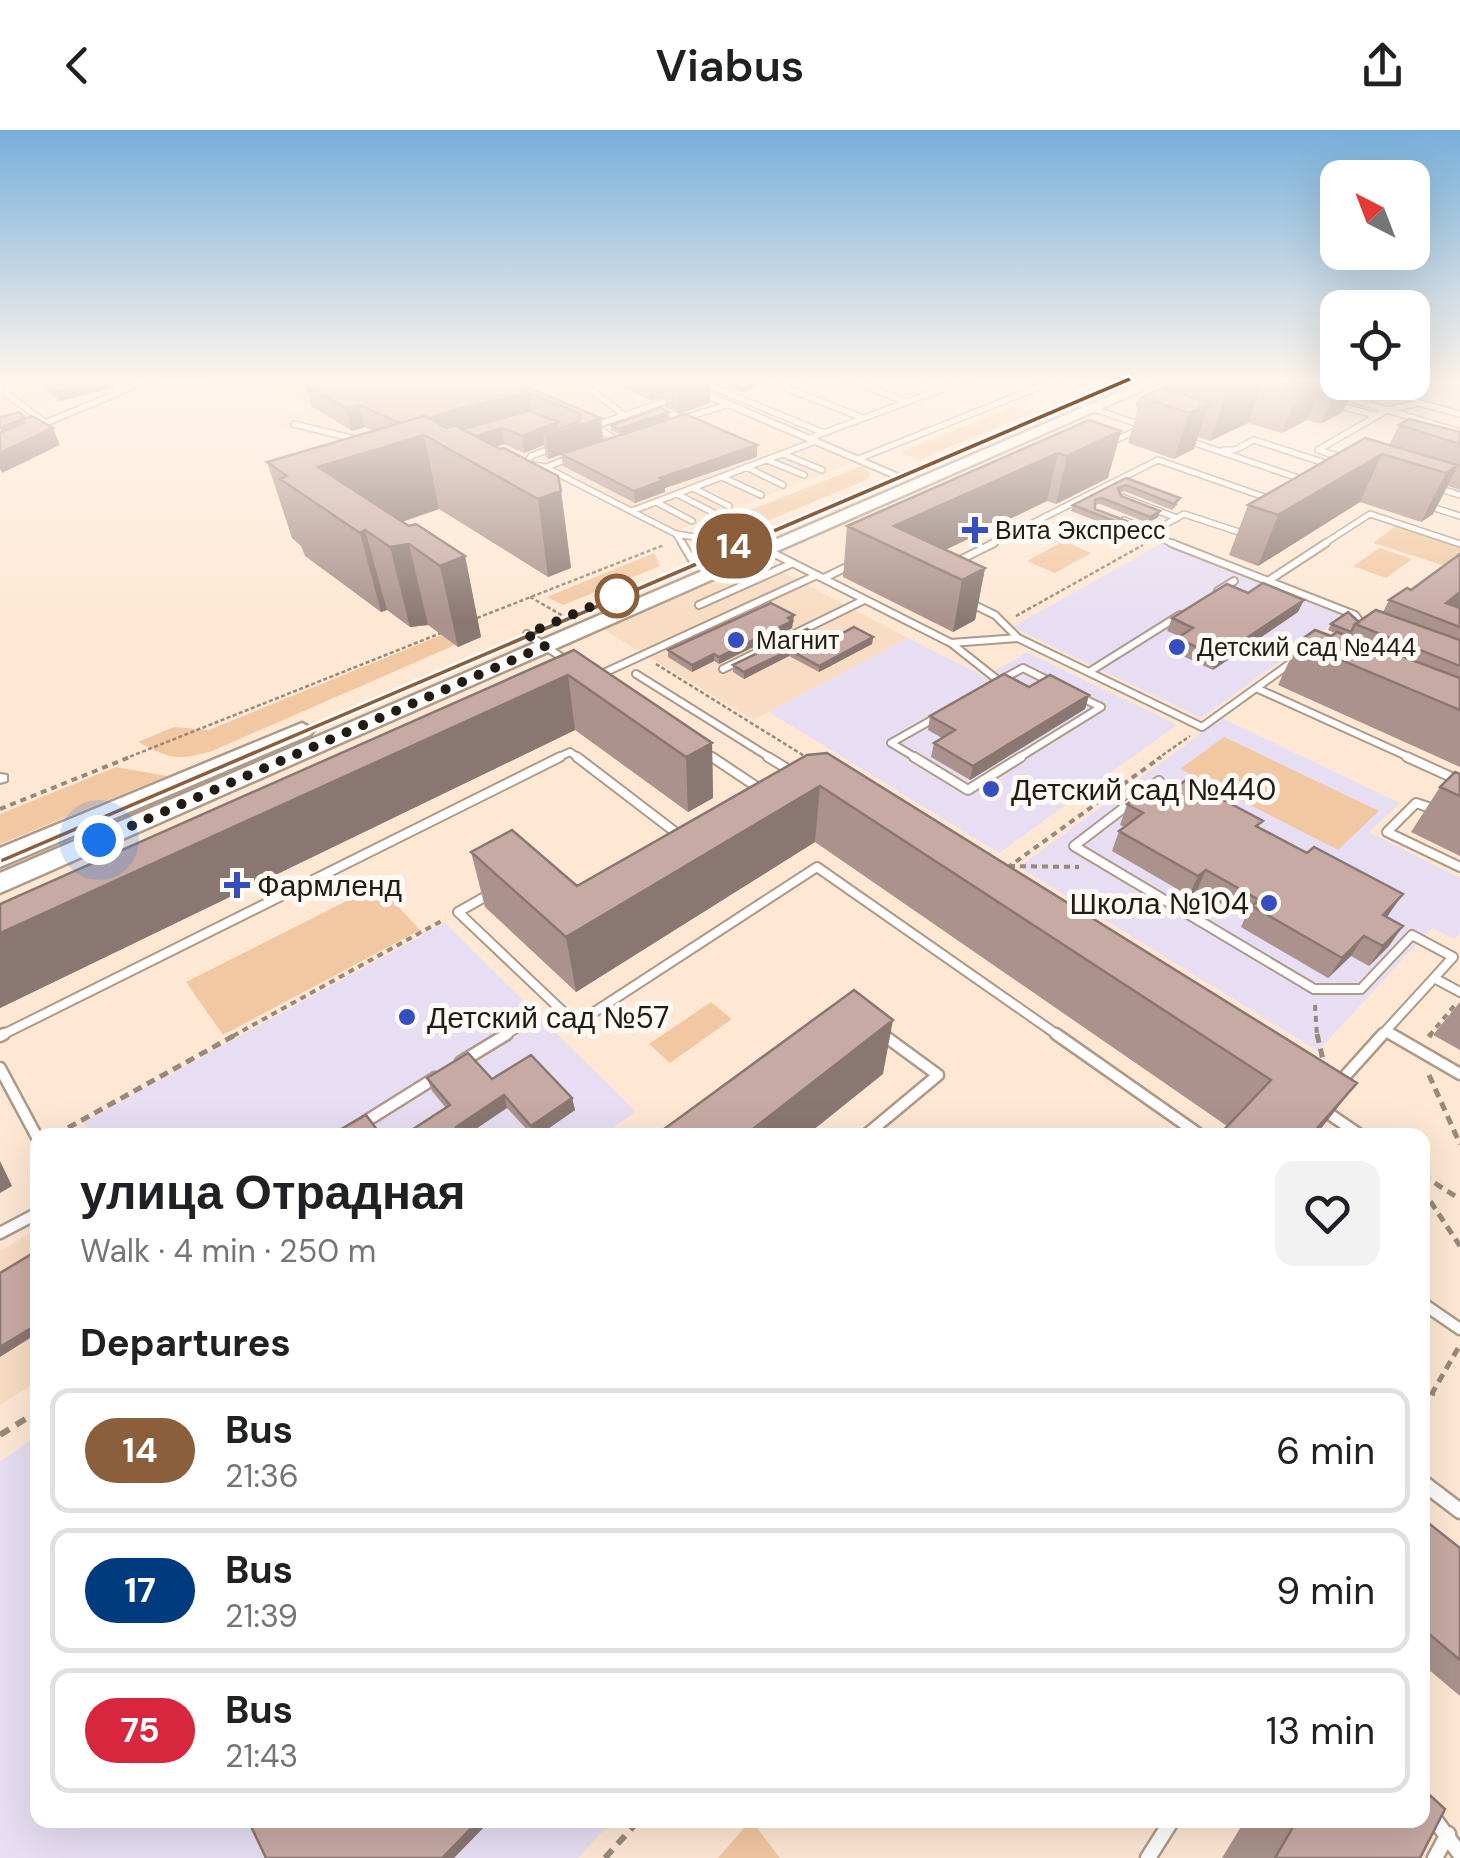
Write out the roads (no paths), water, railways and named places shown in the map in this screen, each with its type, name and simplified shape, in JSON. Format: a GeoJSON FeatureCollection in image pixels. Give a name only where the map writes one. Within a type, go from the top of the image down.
{"type":"FeatureCollection","features":[{"type":"Feature","properties":{"kind":"main road"},"geometry":{"type":"LineString","coordinates":[[0,884],[536,640],[694,563],[941,460]]}},
{"type":"Feature","properties":{"kind":"main road"},"geometry":{"type":"LineString","coordinates":[[0,858],[767,550],[964,460]]}},
{"type":"Feature","properties":{"kind":"street"},"geometry":{"type":"LineString","coordinates":[[545,467],[566,460]]}},
{"type":"Feature","properties":{"kind":"street"},"geometry":{"type":"LineString","coordinates":[[858,460],[898,476]]}},
{"type":"Feature","properties":{"kind":"lane"},"geometry":{"type":"LineString","coordinates":[[516,460],[545,467],[676,534],[738,544]]}},
{"type":"Feature","properties":{"kind":"lane"},"geometry":{"type":"LineString","coordinates":[[526,464],[528,460]]}},
{"type":"Feature","properties":{"kind":"lane"},"geometry":{"type":"LineString","coordinates":[[631,512],[768,460],[804,475]]}},
{"type":"Feature","properties":{"kind":"lane"},"geometry":{"type":"LineString","coordinates":[[797,460],[822,470]]}},
{"type":"Feature","properties":{"kind":"lane"},"geometry":{"type":"LineString","coordinates":[[956,562],[1158,460],[1275,501]]}},
{"type":"Feature","properties":{"kind":"lane"},"geometry":{"type":"LineString","coordinates":[[1244,460],[1307,481]]}},
{"type":"Feature","properties":{"kind":"lane"},"geometry":{"type":"LineString","coordinates":[[1314,460],[1340,468]]}},
{"type":"Feature","properties":{"kind":"lane"},"geometry":{"type":"LineString","coordinates":[[1350,460],[1354,461]]}},
{"type":"Feature","properties":{"kind":"lane"},"geometry":{"type":"LineString","coordinates":[[746,468],[783,485]]}},
{"type":"Feature","properties":{"kind":"lane"},"geometry":{"type":"LineString","coordinates":[[722,477],[761,495]]}},
{"type":"Feature","properties":{"kind":"lane"},"geometry":{"type":"LineString","coordinates":[[1424,484],[1460,495]]}},
{"type":"Feature","properties":{"kind":"lane"},"geometry":{"type":"LineString","coordinates":[[693,488],[729,506]]}},
{"type":"Feature","properties":{"kind":"lane"},"geometry":{"type":"LineString","coordinates":[[677,494],[714,513]]}},
{"type":"Feature","properties":{"kind":"lane"},"geometry":{"type":"LineString","coordinates":[[1122,497],[1177,518]]}},
{"type":"Feature","properties":{"kind":"lane"},"geometry":{"type":"LineString","coordinates":[[656,502],[692,521]]}},
{"type":"Feature","properties":{"kind":"lane"},"geometry":{"type":"LineString","coordinates":[[1418,502],[1458,514]]}},
{"type":"Feature","properties":{"kind":"lane"},"geometry":{"type":"LineString","coordinates":[[1155,534],[1184,514],[1242,536],[1258,526]]}},
{"type":"Feature","properties":{"kind":"lane"},"geometry":{"type":"LineString","coordinates":[[1268,581],[1370,514],[1460,544]]}},
{"type":"Feature","properties":{"kind":"lane"},"geometry":{"type":"LineString","coordinates":[[1116,517],[1355,615],[1369,633]]}},
{"type":"Feature","properties":{"kind":"lane"},"geometry":{"type":"LineString","coordinates":[[676,534],[694,563]]}},
{"type":"Feature","properties":{"kind":"lane"},"geometry":{"type":"LineString","coordinates":[[767,550],[951,643],[998,681]]}},
{"type":"Feature","properties":{"kind":"lane"},"geometry":{"type":"LineString","coordinates":[[593,678],[859,561]]}},
{"type":"Feature","properties":{"kind":"lane"},"geometry":{"type":"LineString","coordinates":[[698,606],[793,562]]}},
{"type":"Feature","properties":{"kind":"lane"},"geometry":{"type":"LineString","coordinates":[[1204,600],[1234,581]]}},
{"type":"Feature","properties":{"kind":"lane"},"geometry":{"type":"LineString","coordinates":[[723,669],[864,600]]}},
{"type":"Feature","properties":{"kind":"lane"},"geometry":{"type":"LineString","coordinates":[[966,601],[1003,623],[1018,638],[1202,727],[1296,659],[1308,664]]}},
{"type":"Feature","properties":{"kind":"lane"},"geometry":{"type":"LineString","coordinates":[[1089,672],[1188,610]]}},
{"type":"Feature","properties":{"kind":"lane"},"geometry":{"type":"LineString","coordinates":[[951,643],[1018,638]]}},
{"type":"Feature","properties":{"kind":"lane"},"geometry":{"type":"LineString","coordinates":[[536,640],[598,682],[580,690]]}},
{"type":"Feature","properties":{"kind":"lane"},"geometry":{"type":"LineString","coordinates":[[952,708],[890,744],[968,790],[1102,707],[1023,668],[983,690]]}},
{"type":"Feature","properties":{"kind":"lane"},"geometry":{"type":"LineString","coordinates":[[636,674],[802,778]]}},
{"type":"Feature","properties":{"kind":"lane"},"geometry":{"type":"LineString","coordinates":[[1256,688],[1460,781],[1432,810],[1416,803],[1387,832],[1460,867]]}},
{"type":"Feature","properties":{"kind":"lane"},"geometry":{"type":"LineString","coordinates":[[692,744],[770,795]]}},
{"type":"Feature","properties":{"kind":"lane"},"geometry":{"type":"LineString","coordinates":[[0,1036],[570,752],[690,843]]}},
{"type":"Feature","properties":{"kind":"lane"},"geometry":{"type":"LineString","coordinates":[[1158,782],[1074,846],[1314,988],[1361,989],[1412,935],[1453,957],[1318,1106],[1350,1128]]}},
{"type":"Feature","properties":{"kind":"lane"},"geometry":{"type":"LineString","coordinates":[[501,888],[458,912],[576,1024],[817,867],[1190,1128]]}},
{"type":"Feature","properties":{"kind":"lane"},"geometry":{"type":"LineString","coordinates":[[1434,978],[1460,995]]}},
{"type":"Feature","properties":{"kind":"lane"},"geometry":{"type":"LineString","coordinates":[[458,1064],[523,1024]]}},
{"type":"Feature","properties":{"kind":"lane"},"geometry":{"type":"LineString","coordinates":[[868,1024],[938,1075],[874,1128]]}},
{"type":"Feature","properties":{"kind":"lane"},"geometry":{"type":"LineString","coordinates":[[1386,1031],[1460,1074]]}},
{"type":"Feature","properties":{"kind":"lane"},"geometry":{"type":"LineString","coordinates":[[0,1068],[32,1128]]}},
{"type":"Feature","properties":{"kind":"lane"},"geometry":{"type":"LineString","coordinates":[[355,1128],[442,1074]]}},
{"type":"Feature","properties":{"kind":"lane"},"geometry":{"type":"LineString","coordinates":[[0,1234],[30,1217]]}},
{"type":"Feature","properties":{"kind":"lane"},"geometry":{"type":"LineString","coordinates":[[1430,1308],[1460,1329]]}},
{"type":"Feature","properties":{"kind":"lane"},"geometry":{"type":"LineString","coordinates":[[1430,1488],[1460,1511]]}},
{"type":"Feature","properties":{"kind":"lane"},"geometry":{"type":"LineString","coordinates":[[1430,1812],[1460,1854]]}},
{"type":"Feature","properties":{"kind":"lane"},"geometry":{"type":"LineString","coordinates":[[1148,1858],[1167,1828]]}},
{"type":"Feature","properties":{"kind":"lane"},"geometry":{"type":"LineString","coordinates":[[1435,1858],[1448,1834]]}},
{"type":"Feature","properties":{"kind":"place","name":"Вита Экспресс"},"geometry":{"type":"Point","coordinates":[975,530]}},
{"type":"Feature","properties":{"kind":"place","name":"Магнит"},"geometry":{"type":"Point","coordinates":[736,640]}},
{"type":"Feature","properties":{"kind":"place","name":"Детский сад №444"},"geometry":{"type":"Point","coordinates":[1177,647]}},
{"type":"Feature","properties":{"kind":"place","name":"Детский сад №440"},"geometry":{"type":"Point","coordinates":[991,789]}},
{"type":"Feature","properties":{"kind":"place","name":"Фармленд"},"geometry":{"type":"Point","coordinates":[237,885]}},
{"type":"Feature","properties":{"kind":"place","name":"Школа №104"},"geometry":{"type":"Point","coordinates":[1269,903]}},
{"type":"Feature","properties":{"kind":"place","name":"Детский сад №57"},"geometry":{"type":"Point","coordinates":[407,1017]}}]}
